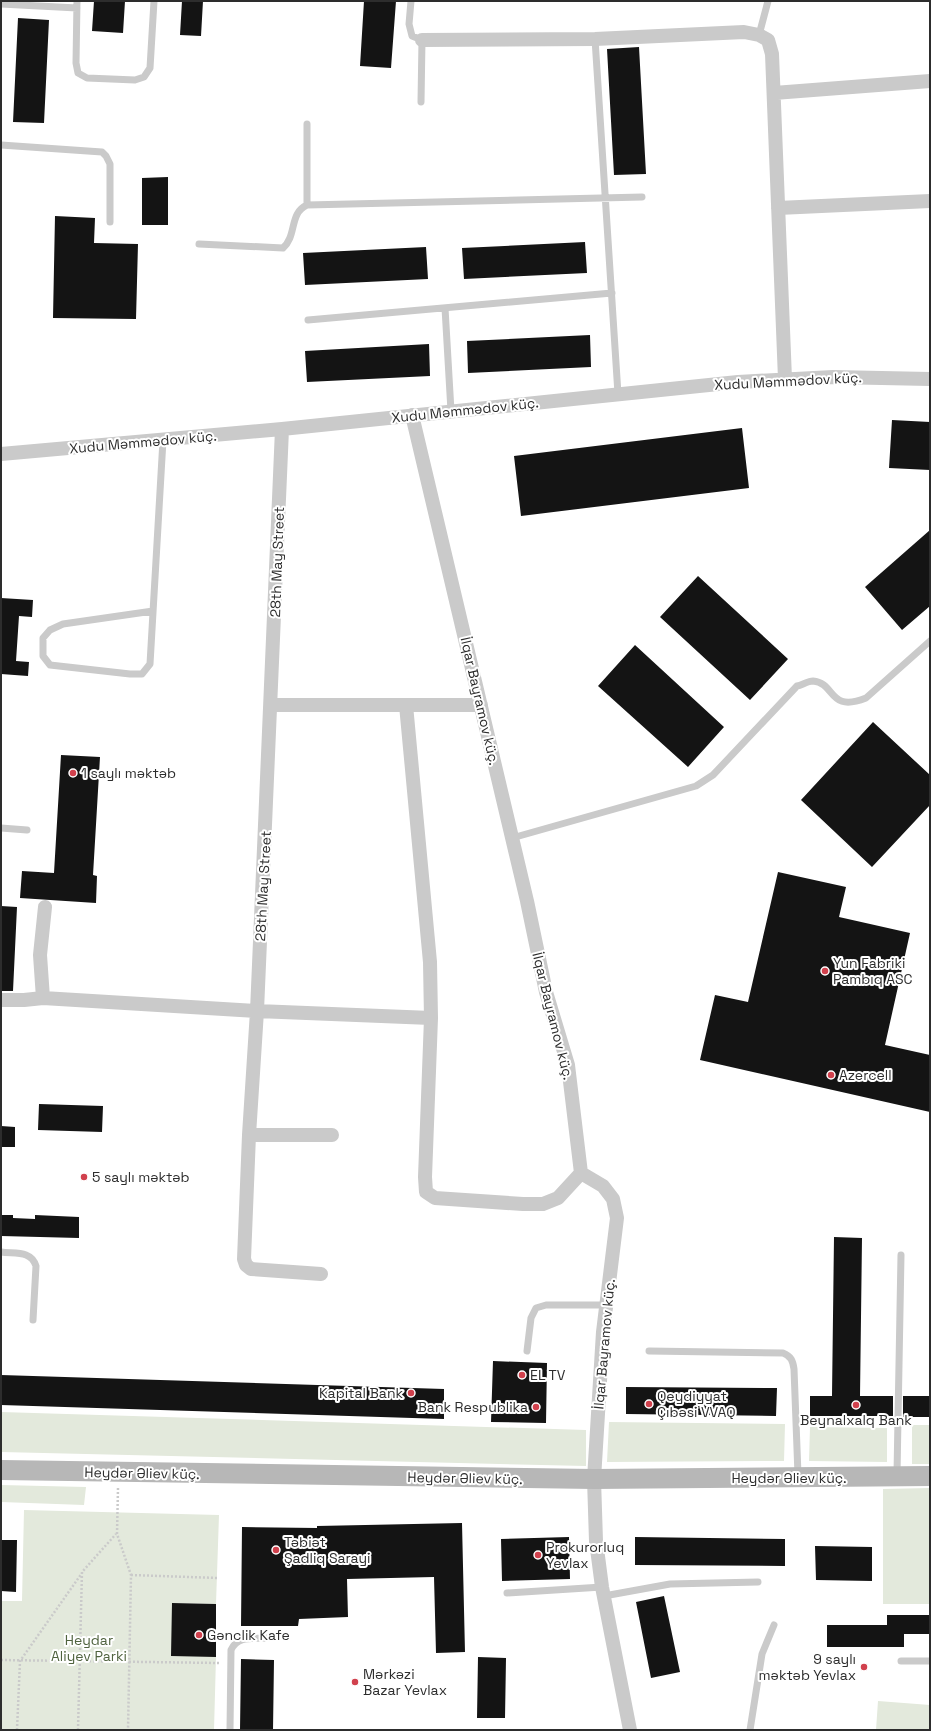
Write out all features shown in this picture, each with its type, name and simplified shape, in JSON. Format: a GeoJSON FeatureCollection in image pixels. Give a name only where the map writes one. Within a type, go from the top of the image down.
{"type":"FeatureCollection","features":[{"type":"Feature","properties":{"kind":"street"},"geometry":{"type":"LineString","coordinates":[[422,40],[595,39],[744,32],[759,35],[768,40],[772,54],[786,379]]}},
{"type":"Feature","properties":{"kind":"street"},"geometry":{"type":"LineString","coordinates":[[774,93],[930,81]]}},
{"type":"Feature","properties":{"kind":"street"},"geometry":{"type":"LineString","coordinates":[[778,208],[930,202]]}},
{"type":"Feature","properties":{"kind":"street","name":"Xudu Məmmədov küç."},"geometry":{"type":"LineString","coordinates":[[1,454],[282,429],[738,382],[834,377],[930,379]]}},
{"type":"Feature","properties":{"kind":"street","name":"İlqar Bayramov küç."},"geometry":{"type":"LineString","coordinates":[[412,415],[512,838],[546,992],[568,1065],[581,1173],[603,1186],[613,1199],[617,1218],[600,1362],[594,1479],[596,1541],[603,1592],[630,1730]]}},
{"type":"Feature","properties":{"kind":"street","name":"28th May Street"},"geometry":{"type":"LineString","coordinates":[[282,429],[258,1011],[249,1135],[244,1259],[246,1265],[251,1269],[321,1274]]}},
{"type":"Feature","properties":{"kind":"street"},"geometry":{"type":"LineString","coordinates":[[271,705],[481,705]]}},
{"type":"Feature","properties":{"kind":"street"},"geometry":{"type":"LineString","coordinates":[[406,705],[430,962],[432,1018],[425,1177],[426,1192],[435,1198],[543,1204],[558,1198],[581,1173]]}},
{"type":"Feature","properties":{"kind":"street"},"geometry":{"type":"LineString","coordinates":[[43,998],[40,955],[45,907]]}},
{"type":"Feature","properties":{"kind":"street"},"geometry":{"type":"LineString","coordinates":[[1,1000],[43,998],[258,1011],[432,1018]]}},
{"type":"Feature","properties":{"kind":"street"},"geometry":{"type":"LineString","coordinates":[[249,1135],[332,1135]]}},
{"type":"Feature","properties":{"kind":"street","name":"Heydər Əliev küç."},"geometry":{"type":"LineString","coordinates":[[1,1470],[119,1473],[594,1479],[930,1476]]}},
{"type":"Feature","properties":{"kind":"lane"},"geometry":{"type":"LineString","coordinates":[[1,4],[77,4],[76,63],[78,73],[87,78],[136,80],[144,77],[150,68],[154,1]]}},
{"type":"Feature","properties":{"kind":"lane"},"geometry":{"type":"LineString","coordinates":[[411,1],[409,24],[412,36],[422,40],[421,102]]}},
{"type":"Feature","properties":{"kind":"lane"},"geometry":{"type":"LineString","coordinates":[[759,35],[768,1]]}},
{"type":"Feature","properties":{"kind":"lane"},"geometry":{"type":"LineString","coordinates":[[595,39],[618,394]]}},
{"type":"Feature","properties":{"kind":"lane"},"geometry":{"type":"LineString","coordinates":[[307,124],[307,205]]}},
{"type":"Feature","properties":{"kind":"lane"},"geometry":{"type":"LineString","coordinates":[[1,146],[102,152],[110,164],[110,222]]}},
{"type":"Feature","properties":{"kind":"lane"},"geometry":{"type":"LineString","coordinates":[[199,244],[283,248],[289,243],[296,215],[300,208],[307,205],[642,196]]}},
{"type":"Feature","properties":{"kind":"lane"},"geometry":{"type":"LineString","coordinates":[[308,320],[612,293]]}},
{"type":"Feature","properties":{"kind":"lane"},"geometry":{"type":"LineString","coordinates":[[445,308],[451,411]]}},
{"type":"Feature","properties":{"kind":"lane"},"geometry":{"type":"LineString","coordinates":[[153,610],[63,624],[50,630],[43,638],[43,656],[50,665],[130,674],[142,674],[150,664],[163,440]]}},
{"type":"Feature","properties":{"kind":"lane"},"geometry":{"type":"LineString","coordinates":[[512,838],[696,786],[713,775],[797,686],[812,681],[822,685],[840,702],[854,703],[866,698],[930,641]]}},
{"type":"Feature","properties":{"kind":"lane"},"geometry":{"type":"LineString","coordinates":[[1,828],[27,830]]}},
{"type":"Feature","properties":{"kind":"lane"},"geometry":{"type":"LineString","coordinates":[[1,1252],[28,1255],[34,1259],[36,1266],[33,1320]]}},
{"type":"Feature","properties":{"kind":"lane"},"geometry":{"type":"LineString","coordinates":[[896,1477],[901,1255]]}},
{"type":"Feature","properties":{"kind":"lane"},"geometry":{"type":"LineString","coordinates":[[527,1351],[531,1318],[536,1308],[546,1305],[606,1305]]}},
{"type":"Feature","properties":{"kind":"lane"},"geometry":{"type":"LineString","coordinates":[[649,1351],[783,1353],[789,1356],[793,1362],[794,1370],[798,1478]]}},
{"type":"Feature","properties":{"kind":"lane"},"geometry":{"type":"LineString","coordinates":[[507,1593],[603,1592],[670,1584],[758,1582]]}},
{"type":"Feature","properties":{"kind":"lane"},"geometry":{"type":"LineString","coordinates":[[750,1730],[762,1654],[774,1625]]}},
{"type":"Feature","properties":{"kind":"lane"},"geometry":{"type":"LineString","coordinates":[[230,1730],[231,1650],[234,1643],[242,1639],[268,1638]]}},
{"type":"Feature","properties":{"kind":"lane"},"geometry":{"type":"LineString","coordinates":[[901,1661],[930,1661]]}},
{"type":"Feature","properties":{"kind":"path"},"geometry":{"type":"LineString","coordinates":[[119,1473],[117,1534],[131,1575],[128,1730]]}},
{"type":"Feature","properties":{"kind":"path"},"geometry":{"type":"LineString","coordinates":[[17,1730],[20,1661],[82,1572],[117,1534]]}},
{"type":"Feature","properties":{"kind":"path"},"geometry":{"type":"LineString","coordinates":[[78,1730],[81,1661],[82,1572]]}},
{"type":"Feature","properties":{"kind":"path"},"geometry":{"type":"LineString","coordinates":[[131,1575],[218,1578]]}},
{"type":"Feature","properties":{"kind":"path"},"geometry":{"type":"LineString","coordinates":[[1,1660],[225,1663]]}},
{"type":"Feature","properties":{"kind":"green space"},"geometry":{"type":"Polygon","coordinates":[[[1,1412],[586,1430],[586,1466],[1,1452],[1,1412]]]}},
{"type":"Feature","properties":{"kind":"green space"},"geometry":{"type":"Polygon","coordinates":[[[609,1422],[785,1424],[784,1461],[607,1462],[609,1422]]]}},
{"type":"Feature","properties":{"kind":"green space"},"geometry":{"type":"Polygon","coordinates":[[[912,1425],[930,1425],[930,1464],[912,1464],[912,1425]]]}},
{"type":"Feature","properties":{"kind":"green space"},"geometry":{"type":"Polygon","coordinates":[[[810,1427],[887,1428],[887,1462],[809,1461],[810,1427]]]}},
{"type":"Feature","properties":{"kind":"green space"},"geometry":{"type":"Polygon","coordinates":[[[1,1485],[86,1487],[84,1505],[1,1502],[1,1485]]]}},
{"type":"Feature","properties":{"kind":"green space"},"geometry":{"type":"Polygon","coordinates":[[[930,1488],[930,1604],[883,1604],[883,1489],[930,1488]]]}},
{"type":"Feature","properties":{"kind":"green space","name":"Heydar Aliyev Parki"},"geometry":{"type":"Polygon","coordinates":[[[24,1510],[219,1515],[216,1604],[172,1603],[216,1657],[214,1730],[1,1730],[1,1601],[22,1601],[24,1510]]]}},
{"type":"Feature","properties":{"kind":"green space"},"geometry":{"type":"Polygon","coordinates":[[[878,1701],[930,1705],[930,1730],[876,1730],[878,1701]]]}},
{"type":"Feature","properties":{"kind":"building"},"geometry":{"type":"Polygon","coordinates":[[[94,1],[125,1],[123,33],[92,31],[94,1]]]}},
{"type":"Feature","properties":{"kind":"building"},"geometry":{"type":"Polygon","coordinates":[[[182,1],[203,1],[201,36],[180,35],[182,1]]]}},
{"type":"Feature","properties":{"kind":"building"},"geometry":{"type":"Polygon","coordinates":[[[364,1],[396,1],[391,68],[360,66],[364,1]]]}},
{"type":"Feature","properties":{"kind":"building"},"geometry":{"type":"Polygon","coordinates":[[[18,18],[49,20],[44,123],[13,122],[18,18]]]}},
{"type":"Feature","properties":{"kind":"building"},"geometry":{"type":"Polygon","coordinates":[[[639,47],[646,174],[614,175],[607,49],[639,47]]]}},
{"type":"Feature","properties":{"kind":"building"},"geometry":{"type":"Polygon","coordinates":[[[168,177],[168,225],[142,225],[142,178],[168,177]]]}},
{"type":"Feature","properties":{"kind":"building"},"geometry":{"type":"Polygon","coordinates":[[[55,216],[95,218],[94,243],[138,244],[136,319],[53,318],[55,216]]]}},
{"type":"Feature","properties":{"kind":"building"},"geometry":{"type":"Polygon","coordinates":[[[585,242],[587,273],[464,279],[462,248],[585,242]]]}},
{"type":"Feature","properties":{"kind":"building"},"geometry":{"type":"Polygon","coordinates":[[[426,247],[428,279],[305,285],[303,253],[426,247]]]}},
{"type":"Feature","properties":{"kind":"building"},"geometry":{"type":"Polygon","coordinates":[[[590,335],[591,367],[468,373],[467,341],[590,335]]]}},
{"type":"Feature","properties":{"kind":"building"},"geometry":{"type":"Polygon","coordinates":[[[429,344],[430,376],[307,382],[305,351],[429,344]]]}},
{"type":"Feature","properties":{"kind":"building"},"geometry":{"type":"Polygon","coordinates":[[[892,420],[930,422],[930,470],[889,468],[892,420]]]}},
{"type":"Feature","properties":{"kind":"building"},"geometry":{"type":"Polygon","coordinates":[[[742,428],[749,488],[521,516],[514,456],[742,428]]]}},
{"type":"Feature","properties":{"kind":"building"},"geometry":{"type":"Polygon","coordinates":[[[930,530],[930,606],[902,630],[865,587],[930,530]]]}},
{"type":"Feature","properties":{"kind":"building"},"geometry":{"type":"Polygon","coordinates":[[[698,576],[788,659],[750,700],[660,617],[698,576]]]}},
{"type":"Feature","properties":{"kind":"building"},"geometry":{"type":"Polygon","coordinates":[[[1,598],[33,600],[32,617],[19,616],[16,661],[29,662],[28,676],[1,674],[1,598]]]}},
{"type":"Feature","properties":{"kind":"building"},"geometry":{"type":"Polygon","coordinates":[[[635,645],[724,727],[688,767],[598,686],[635,645]]]}},
{"type":"Feature","properties":{"kind":"building"},"geometry":{"type":"Polygon","coordinates":[[[873,722],[930,775],[930,805],[872,867],[801,800],[873,722]]]}},
{"type":"Feature","properties":{"kind":"building"},"geometry":{"type":"Polygon","coordinates":[[[61,755],[100,757],[93,875],[97,876],[96,903],[20,898],[22,871],[54,873],[61,755]]]}},
{"type":"Feature","properties":{"kind":"building"},"geometry":{"type":"Polygon","coordinates":[[[778,872],[846,887],[839,917],[910,933],[885,1045],[930,1055],[930,1112],[700,1060],[715,995],[748,1002],[778,872]]]}},
{"type":"Feature","properties":{"kind":"building"},"geometry":{"type":"Polygon","coordinates":[[[1,906],[17,907],[13,991],[1,991],[1,906]]]}},
{"type":"Feature","properties":{"kind":"building"},"geometry":{"type":"Polygon","coordinates":[[[39,1104],[103,1106],[102,1132],[38,1130],[39,1104]]]}},
{"type":"Feature","properties":{"kind":"building"},"geometry":{"type":"Polygon","coordinates":[[[1,1126],[15,1127],[15,1147],[1,1147],[1,1126]]]}},
{"type":"Feature","properties":{"kind":"building"},"geometry":{"type":"Polygon","coordinates":[[[1,1215],[13,1215],[13,1218],[35,1219],[35,1215],[79,1217],[79,1238],[1,1236],[1,1215]]]}},
{"type":"Feature","properties":{"kind":"building"},"geometry":{"type":"Polygon","coordinates":[[[834,1237],[862,1238],[860,1396],[893,1396],[893,1416],[810,1416],[810,1396],[832,1396],[834,1237]]]}},
{"type":"Feature","properties":{"kind":"building"},"geometry":{"type":"Polygon","coordinates":[[[493,1361],[547,1363],[546,1423],[491,1422],[493,1361]]]}},
{"type":"Feature","properties":{"kind":"building"},"geometry":{"type":"Polygon","coordinates":[[[1,1375],[444,1389],[444,1419],[1,1405],[1,1375]]]}},
{"type":"Feature","properties":{"kind":"building"},"geometry":{"type":"Polygon","coordinates":[[[626,1387],[777,1388],[776,1416],[626,1414],[626,1387]]]}},
{"type":"Feature","properties":{"kind":"building"},"geometry":{"type":"Polygon","coordinates":[[[903,1396],[930,1396],[930,1417],[903,1417],[903,1396]]]}},
{"type":"Feature","properties":{"kind":"building"},"geometry":{"type":"Polygon","coordinates":[[[462,1523],[465,1652],[436,1653],[434,1577],[347,1579],[348,1617],[299,1619],[298,1626],[241,1626],[242,1527],[317,1528],[317,1526],[462,1523]]]}},
{"type":"Feature","properties":{"kind":"building"},"geometry":{"type":"Polygon","coordinates":[[[569,1537],[570,1579],[502,1581],[501,1539],[569,1537]]]}},
{"type":"Feature","properties":{"kind":"building"},"geometry":{"type":"Polygon","coordinates":[[[635,1537],[785,1539],[785,1566],[635,1565],[635,1537]]]}},
{"type":"Feature","properties":{"kind":"building"},"geometry":{"type":"Polygon","coordinates":[[[1,1540],[17,1540],[16,1592],[1,1591],[1,1540]]]}},
{"type":"Feature","properties":{"kind":"building"},"geometry":{"type":"Polygon","coordinates":[[[815,1546],[872,1547],[872,1581],[816,1580],[815,1546]]]}},
{"type":"Feature","properties":{"kind":"building"},"geometry":{"type":"Polygon","coordinates":[[[664,1596],[680,1672],[651,1678],[636,1602],[664,1596]]]}},
{"type":"Feature","properties":{"kind":"building"},"geometry":{"type":"Polygon","coordinates":[[[172,1603],[216,1604],[216,1657],[171,1656],[172,1603]]]}},
{"type":"Feature","properties":{"kind":"building"},"geometry":{"type":"Polygon","coordinates":[[[887,1615],[930,1615],[930,1634],[904,1634],[904,1647],[827,1647],[827,1625],[887,1625],[887,1615]]]}},
{"type":"Feature","properties":{"kind":"building"},"geometry":{"type":"Polygon","coordinates":[[[478,1657],[506,1658],[505,1718],[477,1718],[478,1657]]]}},
{"type":"Feature","properties":{"kind":"building"},"geometry":{"type":"Polygon","coordinates":[[[241,1659],[274,1660],[273,1730],[240,1730],[241,1659]]]}},
{"type":"Feature","properties":{"kind":"place","name":"1 saylı məktəb"},"geometry":{"type":"Point","coordinates":[73,773]}},
{"type":"Feature","properties":{"kind":"place","name":"Yun Fabriki Pambıq ASC"},"geometry":{"type":"Point","coordinates":[825,971]}},
{"type":"Feature","properties":{"kind":"place","name":"Azercell"},"geometry":{"type":"Point","coordinates":[831,1075]}},
{"type":"Feature","properties":{"kind":"place","name":"5 saylı məktəb"},"geometry":{"type":"Point","coordinates":[84,1177]}},
{"type":"Feature","properties":{"kind":"place","name":"EL TV"},"geometry":{"type":"Point","coordinates":[522,1375]}},
{"type":"Feature","properties":{"kind":"place","name":"Kapital Bank"},"geometry":{"type":"Point","coordinates":[411,1393]}},
{"type":"Feature","properties":{"kind":"place","name":"Qeydiyyat Çıbəsi VVAQ"},"geometry":{"type":"Point","coordinates":[649,1404]}},
{"type":"Feature","properties":{"kind":"place","name":"Beynalxalq Bank"},"geometry":{"type":"Point","coordinates":[856,1405]}},
{"type":"Feature","properties":{"kind":"place","name":"Bank Respublika"},"geometry":{"type":"Point","coordinates":[536,1407]}},
{"type":"Feature","properties":{"kind":"place","name":"Təbiət Şadliq Sarayi"},"geometry":{"type":"Point","coordinates":[276,1550]}},
{"type":"Feature","properties":{"kind":"place","name":"Prokurorluq Yevlax"},"geometry":{"type":"Point","coordinates":[538,1555]}},
{"type":"Feature","properties":{"kind":"place","name":"Gənclik Kafe"},"geometry":{"type":"Point","coordinates":[199,1635]}},
{"type":"Feature","properties":{"kind":"place","name":"9 saylı məktəb Yevlax"},"geometry":{"type":"Point","coordinates":[864,1667]}},
{"type":"Feature","properties":{"kind":"place","name":"Mərkəzi Bazar Yevlax"},"geometry":{"type":"Point","coordinates":[355,1682]}}]}
